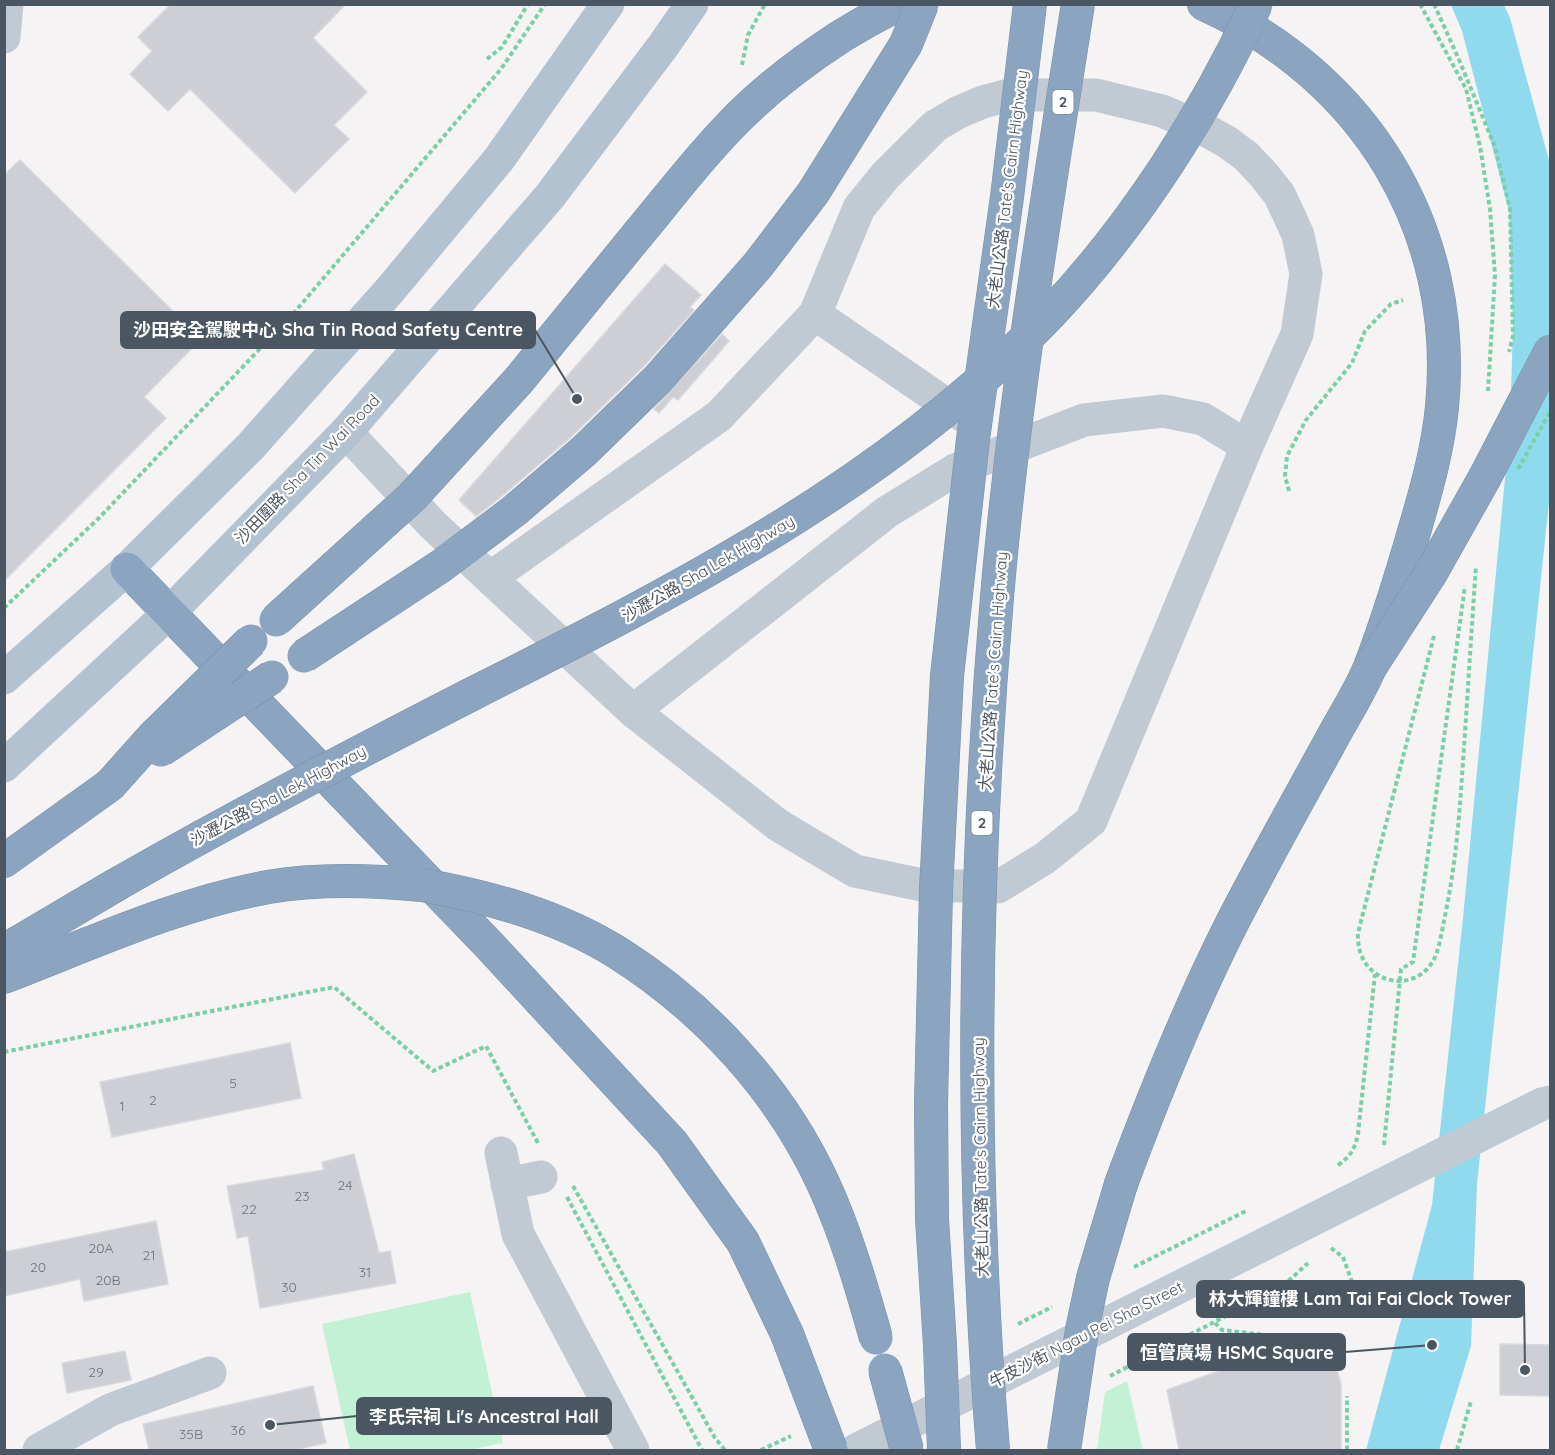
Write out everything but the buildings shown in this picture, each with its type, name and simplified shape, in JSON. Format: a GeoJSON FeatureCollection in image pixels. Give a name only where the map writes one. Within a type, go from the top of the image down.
{"type":"FeatureCollection","features":[{"type":"Feature","properties":{"kind":"highway"},"geometry":{"type":"LineString","coordinates":[[110,785],[152,738],[251,641],[412,497],[519,380],[701,157],[757,99],[827,46],[865,22],[901,4]]}},
{"type":"Feature","properties":{"kind":"highway"},"geometry":{"type":"LineString","coordinates":[[4,861],[110,785],[441,566],[514,511],[584,451],[623,414],[723,306],[794,220],[906,44],[922,4]]}},
{"type":"Feature","properties":{"kind":"highway","name":"大老山公路 Tate's Cairn Highway"},"geometry":{"type":"LineString","coordinates":[[944,1450],[942,1372],[933,1251],[931,1104],[936,890],[947,676],[974,439],[1007,197],[1030,4]]}},
{"type":"Feature","properties":{"kind":"highway","name":"大老山公路 Tate's Cairn Highway"},"geometry":{"type":"LineString","coordinates":[[993,1450],[980,1239],[977,1112],[980,896],[987,730],[1013,446],[1047,198],[1078,4]]}},
{"type":"Feature","properties":{"kind":"highway"},"geometry":{"type":"LineString","coordinates":[[1204,4],[1259,32],[1289,52],[1345,104],[1388,163],[1418,224],[1438,294],[1443,331],[1443,397],[1437,441],[1429,481],[1404,566],[1369,669]]}},
{"type":"Feature","properties":{"kind":"highway","name":"沙瀝公路 Sha Lek Highway"},"geometry":{"type":"LineString","coordinates":[[4,951],[253,808],[630,614],[745,549],[848,484],[914,435],[968,392],[1016,348],[1053,311],[1085,274],[1130,216],[1176,150],[1216,85],[1256,4]]}},
{"type":"Feature","properties":{"kind":"highway"},"geometry":{"type":"LineString","coordinates":[[1065,1450],[1082,1330],[1104,1236],[1149,1109],[1205,977],[1369,669],[1431,573],[1551,352]]}},
{"type":"Feature","properties":{"kind":"highway"},"geometry":{"type":"LineString","coordinates":[[127,569],[490,946],[672,1143],[743,1242],[787,1334],[831,1450]]}},
{"type":"Feature","properties":{"kind":"highway"},"geometry":{"type":"LineString","coordinates":[[4,977],[208,901],[269,887],[349,880],[422,885],[483,897],[552,920],[609,948],[647,973],[705,1021],[761,1083],[806,1149],[849,1248],[907,1450]]}},
{"type":"Feature","properties":{"kind":"main road"},"geometry":{"type":"LineString","coordinates":[[4,678],[127,569],[250,447],[390,290],[499,159],[608,4]]}},
{"type":"Feature","properties":{"kind":"main road","name":"沙田圍路 Sha Tin Wai Road"},"geometry":{"type":"LineString","coordinates":[[4,766],[170,612],[346,432],[550,196],[692,4]]}},
{"type":"Feature","properties":{"kind":"street"},"geometry":{"type":"LineString","coordinates":[[4,37],[7,4]]}},
{"type":"Feature","properties":{"kind":"street"},"geometry":{"type":"LineString","coordinates":[[346,432],[433,525],[633,711],[777,825],[855,871],[922,885],[998,887],[1046,858],[1091,820],[1296,334],[1306,274],[1298,235],[1278,194],[1246,156],[1200,127],[1142,105],[1096,95],[1010,95],[983,102],[959,112],[935,126],[885,176],[859,208],[815,314],[719,416],[490,578]]}},
{"type":"Feature","properties":{"kind":"street"},"geometry":{"type":"LineString","coordinates":[[815,314],[995,438],[1002,452]]}},
{"type":"Feature","properties":{"kind":"street"},"geometry":{"type":"LineString","coordinates":[[633,711],[887,512],[956,470],[1084,420],[1163,411],[1203,419],[1247,446]]}},
{"type":"Feature","properties":{"kind":"street","name":"牛皮沙街 Ngau Pei Sha Street"},"geometry":{"type":"LineString","coordinates":[[856,1450],[1546,1103]]}},
{"type":"Feature","properties":{"kind":"street"},"geometry":{"type":"LineString","coordinates":[[501,1153],[518,1234],[633,1450]]}},
{"type":"Feature","properties":{"kind":"street"},"geometry":{"type":"LineString","coordinates":[[507,1184],[548,1172]]}},
{"type":"Feature","properties":{"kind":"street"},"geometry":{"type":"LineString","coordinates":[[39,1450],[110,1410],[210,1373]]}},
{"type":"Feature","properties":{"kind":"path"},"geometry":{"type":"LineString","coordinates":[[487,59],[502,46],[528,4]]}},
{"type":"Feature","properties":{"kind":"path"},"geometry":{"type":"LineString","coordinates":[[4,608],[99,518],[293,314],[501,69],[545,4]]}},
{"type":"Feature","properties":{"kind":"path"},"geometry":{"type":"LineString","coordinates":[[742,65],[748,35],[765,4]]}},
{"type":"Feature","properties":{"kind":"path"},"geometry":{"type":"LineString","coordinates":[[1289,491],[1284,476],[1287,456],[1306,420],[1352,363],[1365,331],[1391,304],[1411,297]]}},
{"type":"Feature","properties":{"kind":"path"},"geometry":{"type":"LineString","coordinates":[[4,1052],[334,987],[433,1071],[486,1046],[548,1172],[702,1450]]}},
{"type":"Feature","properties":{"kind":"path"},"geometry":{"type":"LineString","coordinates":[[573,1186],[715,1438],[725,1450]]}},
{"type":"Feature","properties":{"kind":"path"},"geometry":{"type":"LineString","coordinates":[[1336,1240],[1327,1245],[1343,1257],[1356,1293]]}},
{"type":"Feature","properties":{"kind":"path"},"geometry":{"type":"LineString","coordinates":[[1109,1376],[1282,1287],[1312,1259]]}},
{"type":"Feature","properties":{"kind":"path"},"geometry":{"type":"LineString","coordinates":[[1215,1323],[1222,1330],[1300,1339]]}},
{"type":"Feature","properties":{"kind":"path"},"geometry":{"type":"LineString","coordinates":[[1347,1396],[1347,1450]]}},
{"type":"Feature","properties":{"kind":"path"},"geometry":{"type":"LineString","coordinates":[[1457,1450],[1471,1401]]}},
{"type":"Feature","properties":{"kind":"green space"},"geometry":{"type":"Polygon","coordinates":[[[470,1292],[503,1443],[469,1450],[350,1450],[322,1324],[470,1292]]]}},
{"type":"Feature","properties":{"kind":"green space"},"geometry":{"type":"Polygon","coordinates":[[[1127,1381],[1143,1450],[1097,1450],[1105,1392],[1127,1381]]]}},
{"type":"Feature","properties":{"kind":"water"},"geometry":{"type":"Polygon","coordinates":[[[1451,5],[1504,5],[1510,18],[1550,164],[1550,493],[1477,1184],[1471,1346],[1439,1450],[1366,1450],[1432,1205],[1463,918],[1510,426],[1513,326],[1509,211],[1462,31],[1451,5]]]}},
{"type":"Feature","properties":{"kind":"place","name":"沙田安全駕駛中心 Sha Tin Road Safety Centre"},"geometry":{"type":"Point","coordinates":[577,399]}},
{"type":"Feature","properties":{"kind":"place","name":"恒管廣場 HSMC Square"},"geometry":{"type":"Point","coordinates":[1432,1345]}},
{"type":"Feature","properties":{"kind":"place","name":"林大輝鐘樓 Lam Tai Fai Clock Tower"},"geometry":{"type":"Point","coordinates":[1525,1370]}},
{"type":"Feature","properties":{"kind":"place","name":"李氏宗祠 Li's Ancestral Hall"},"geometry":{"type":"Point","coordinates":[270,1425]}}]}
